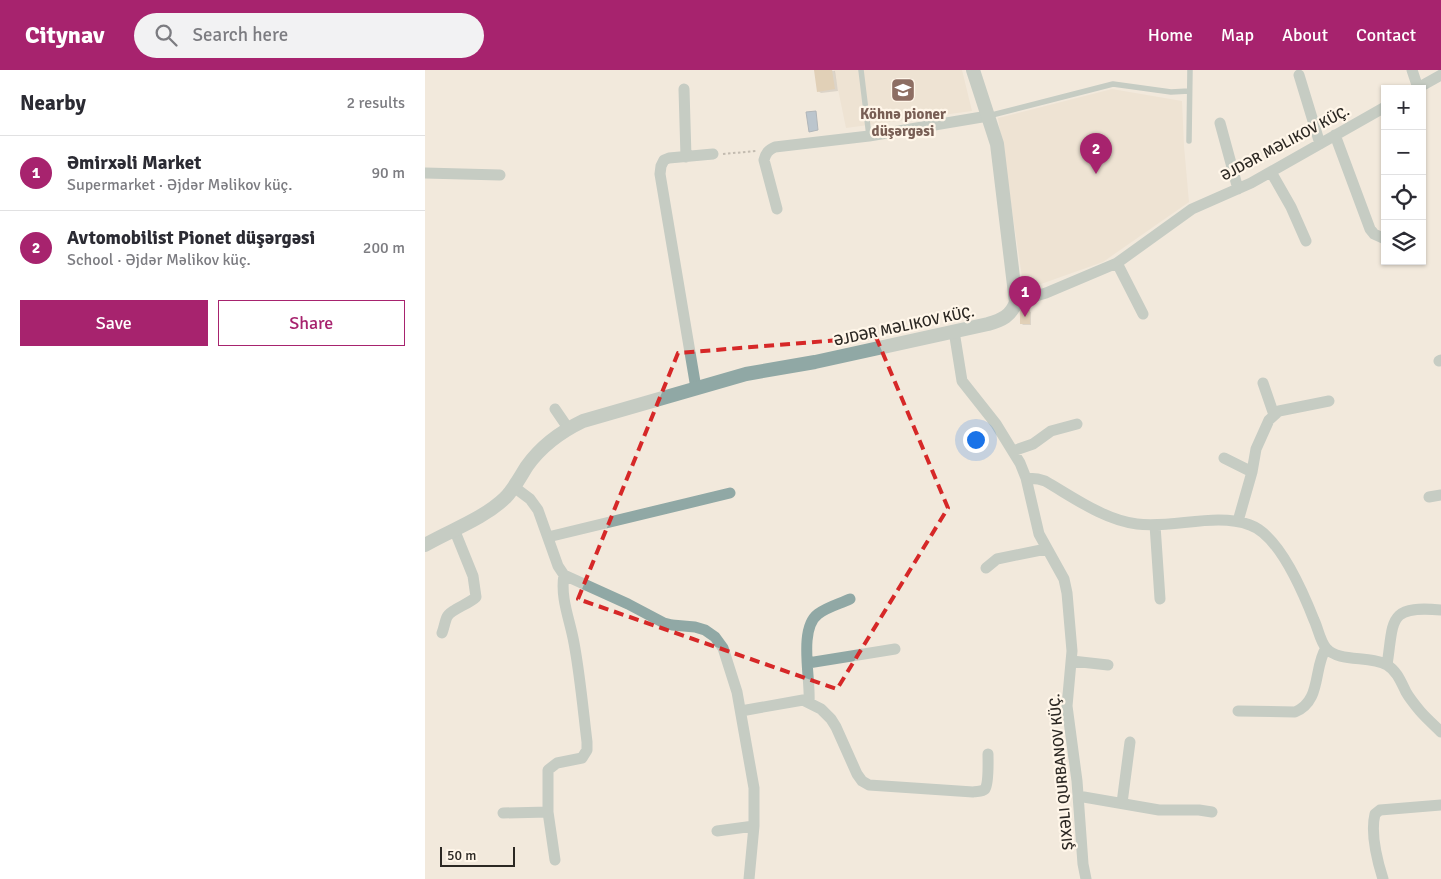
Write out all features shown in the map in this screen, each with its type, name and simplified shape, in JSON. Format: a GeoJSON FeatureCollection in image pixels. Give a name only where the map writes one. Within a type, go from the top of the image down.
{"type":"FeatureCollection","features":[{"type":"Feature","properties":{"kind":"street"},"geometry":{"type":"LineString","coordinates":[[973,70],[997,144],[1016,302]]}},
{"type":"Feature","properties":{"kind":"street"},"geometry":{"type":"LineString","coordinates":[[1412,70],[1416,85]]}},
{"type":"Feature","properties":{"kind":"street"},"geometry":{"type":"LineString","coordinates":[[1299,75],[1320,144]]}},
{"type":"Feature","properties":{"kind":"street"},"geometry":{"type":"LineString","coordinates":[[1423,85],[1441,75]]}},
{"type":"Feature","properties":{"kind":"street"},"geometry":{"type":"LineString","coordinates":[[684,89],[686,157]]}},
{"type":"Feature","properties":{"kind":"street","name":"ƏJDƏR MƏLIKOV KÜÇ."},"geometry":{"type":"LineString","coordinates":[[425,545],[491,509],[504,499],[533,457],[555,436],[583,421],[746,374],[815,362],[1001,320],[1009,316],[1016,302],[1046,293],[1117,263],[1192,209],[1271,172],[1381,109]]}},
{"type":"Feature","properties":{"kind":"street"},"geometry":{"type":"LineString","coordinates":[[777,209],[764,160],[766,153],[775,147],[869,136],[988,116]]}},
{"type":"Feature","properties":{"kind":"street"},"geometry":{"type":"LineString","coordinates":[[1220,123],[1238,189]]}},
{"type":"Feature","properties":{"kind":"street"},"geometry":{"type":"LineString","coordinates":[[1335,135],[1370,229],[1374,234],[1381,237]]}},
{"type":"Feature","properties":{"kind":"street"},"geometry":{"type":"LineString","coordinates":[[696,388],[660,174],[663,160],[713,154]]}},
{"type":"Feature","properties":{"kind":"street"},"geometry":{"type":"LineString","coordinates":[[1271,172],[1291,207],[1306,240]]}},
{"type":"Feature","properties":{"kind":"street"},"geometry":{"type":"LineString","coordinates":[[425,173],[500,175]]}},
{"type":"Feature","properties":{"kind":"street"},"geometry":{"type":"LineString","coordinates":[[1117,263],[1143,314]]}},
{"type":"Feature","properties":{"kind":"street"},"geometry":{"type":"LineString","coordinates":[[954,331],[962,381],[996,424],[1013,451],[1026,478],[1039,534],[1064,578],[1072,636],[1072,662],[1067,706],[1086,879]]}},
{"type":"Feature","properties":{"kind":"street"},"geometry":{"type":"LineString","coordinates":[[1263,383],[1274,415]]}},
{"type":"Feature","properties":{"kind":"street"},"geometry":{"type":"LineString","coordinates":[[1238,521],[1260,439],[1269,420],[1279,411],[1329,401]]}},
{"type":"Feature","properties":{"kind":"street"},"geometry":{"type":"LineString","coordinates":[[555,409],[568,428]]}},
{"type":"Feature","properties":{"kind":"street"},"geometry":{"type":"LineString","coordinates":[[1013,451],[1033,444],[1051,431],[1077,424]]}},
{"type":"Feature","properties":{"kind":"street"},"geometry":{"type":"LineString","coordinates":[[1224,458],[1252,472]]}},
{"type":"Feature","properties":{"kind":"street"},"geometry":{"type":"LineString","coordinates":[[1026,478],[1045,481],[1105,515],[1123,522],[1138,525],[1155,525],[1238,521],[1259,529],[1272,541],[1303,593],[1326,648],[1338,655],[1387,665],[1398,675],[1407,694],[1420,712],[1441,732]]}},
{"type":"Feature","properties":{"kind":"street"},"geometry":{"type":"LineString","coordinates":[[514,487],[534,503],[538,510],[558,566],[564,575],[664,622],[705,630],[715,637],[723,648],[731,670],[741,711],[754,788],[754,826],[749,879]]}},
{"type":"Feature","properties":{"kind":"street"},"geometry":{"type":"LineString","coordinates":[[548,537],[731,493]]}},
{"type":"Feature","properties":{"kind":"street"},"geometry":{"type":"LineString","coordinates":[[1429,497],[1441,495]]}},
{"type":"Feature","properties":{"kind":"street"},"geometry":{"type":"LineString","coordinates":[[1155,525],[1160,599]]}},
{"type":"Feature","properties":{"kind":"street"},"geometry":{"type":"LineString","coordinates":[[442,633],[450,613],[476,597],[473,576],[453,529]]}},
{"type":"Feature","properties":{"kind":"street"},"geometry":{"type":"LineString","coordinates":[[986,568],[997,560],[1046,549]]}},
{"type":"Feature","properties":{"kind":"street"},"geometry":{"type":"LineString","coordinates":[[555,860],[548,812],[548,770],[557,763],[582,758],[587,750],[575,653],[563,596],[564,575]]}},
{"type":"Feature","properties":{"kind":"street"},"geometry":{"type":"LineString","coordinates":[[809,702],[808,633],[812,620],[825,610],[850,599]]}},
{"type":"Feature","properties":{"kind":"street"},"geometry":{"type":"LineString","coordinates":[[1387,665],[1393,624],[1397,617],[1402,612],[1409,610],[1441,610]]}},
{"type":"Feature","properties":{"kind":"street"},"geometry":{"type":"LineString","coordinates":[[808,664],[895,648]]}},
{"type":"Feature","properties":{"kind":"street"},"geometry":{"type":"LineString","coordinates":[[1238,711],[1295,712],[1302,709],[1313,694],[1319,675],[1322,654],[1326,648]]}},
{"type":"Feature","properties":{"kind":"street"},"geometry":{"type":"LineString","coordinates":[[1072,662],[1108,665]]}},
{"type":"Feature","properties":{"kind":"street"},"geometry":{"type":"LineString","coordinates":[[741,711],[792,701],[803,700],[809,702],[831,718],[857,774],[862,781],[869,785],[981,791],[987,783],[988,754]]}},
{"type":"Feature","properties":{"kind":"street"},"geometry":{"type":"LineString","coordinates":[[1122,803],[1130,742]]}},
{"type":"Feature","properties":{"kind":"street"},"geometry":{"type":"LineString","coordinates":[[1078,796],[1159,810],[1199,810],[1212,812]]}},
{"type":"Feature","properties":{"kind":"street"},"geometry":{"type":"LineString","coordinates":[[1383,879],[1377,857],[1373,820],[1375,814],[1380,810],[1441,805]]}},
{"type":"Feature","properties":{"kind":"street"},"geometry":{"type":"LineString","coordinates":[[503,813],[548,812]]}},
{"type":"Feature","properties":{"kind":"street"},"geometry":{"type":"LineString","coordinates":[[717,831],[754,826]]}},
{"type":"Feature","properties":{"kind":"lane"},"geometry":{"type":"LineString","coordinates":[[861,70],[869,136]]}},
{"type":"Feature","properties":{"kind":"lane"},"geometry":{"type":"LineString","coordinates":[[1189,141],[1190,70]]}},
{"type":"Feature","properties":{"kind":"lane"},"geometry":{"type":"LineString","coordinates":[[988,116],[1113,84],[1171,92],[1189,91]]}},
{"type":"Feature","properties":{"kind":"path"},"geometry":{"type":"LineString","coordinates":[[713,154],[752,151],[766,153]]}},
{"type":"Feature","properties":{"kind":"highlighted area"},"geometry":{"type":"Polygon","coordinates":[[[876,337],[948,508],[837,689],[578,599],[678,353],[876,337]]]}},
{"type":"Feature","properties":{"kind":"shaded area","name":"Köhnə pioner düşərgəsi"},"geometry":{"type":"Polygon","coordinates":[[[834,70],[962,70],[972,111],[846,128],[834,70]]]}},
{"type":"Feature","properties":{"kind":"shaded area"},"geometry":{"type":"Polygon","coordinates":[[[1112,89],[1182,101],[1189,202],[1103,262],[1024,290],[998,118],[1112,89]]]}},
{"type":"Feature","properties":{"kind":"water"},"geometry":{"type":"Polygon","coordinates":[[[816,111],[818,130],[809,132],[806,112],[816,111]]]}},
{"type":"Feature","properties":{"kind":"building"},"geometry":{"type":"Polygon","coordinates":[[[814,70],[832,70],[835,89],[817,92],[814,70]]]}},
{"type":"Feature","properties":{"kind":"building"},"geometry":{"type":"Polygon","coordinates":[[[1020,310],[1030,310],[1030,324],[1020,324],[1020,310]]]}},
{"type":"Feature","properties":{"kind":"place","name":"Köhnə pioner düşərgəsi"},"geometry":{"type":"Point","coordinates":[903,90]}},
{"type":"Feature","properties":{"kind":"place","name":"Avtomobilist Pionet düşərgəsi"},"geometry":{"type":"Point","coordinates":[1096,174]}},
{"type":"Feature","properties":{"kind":"place","name":"Əmirxəli Market"},"geometry":{"type":"Point","coordinates":[1025,317]}}]}
